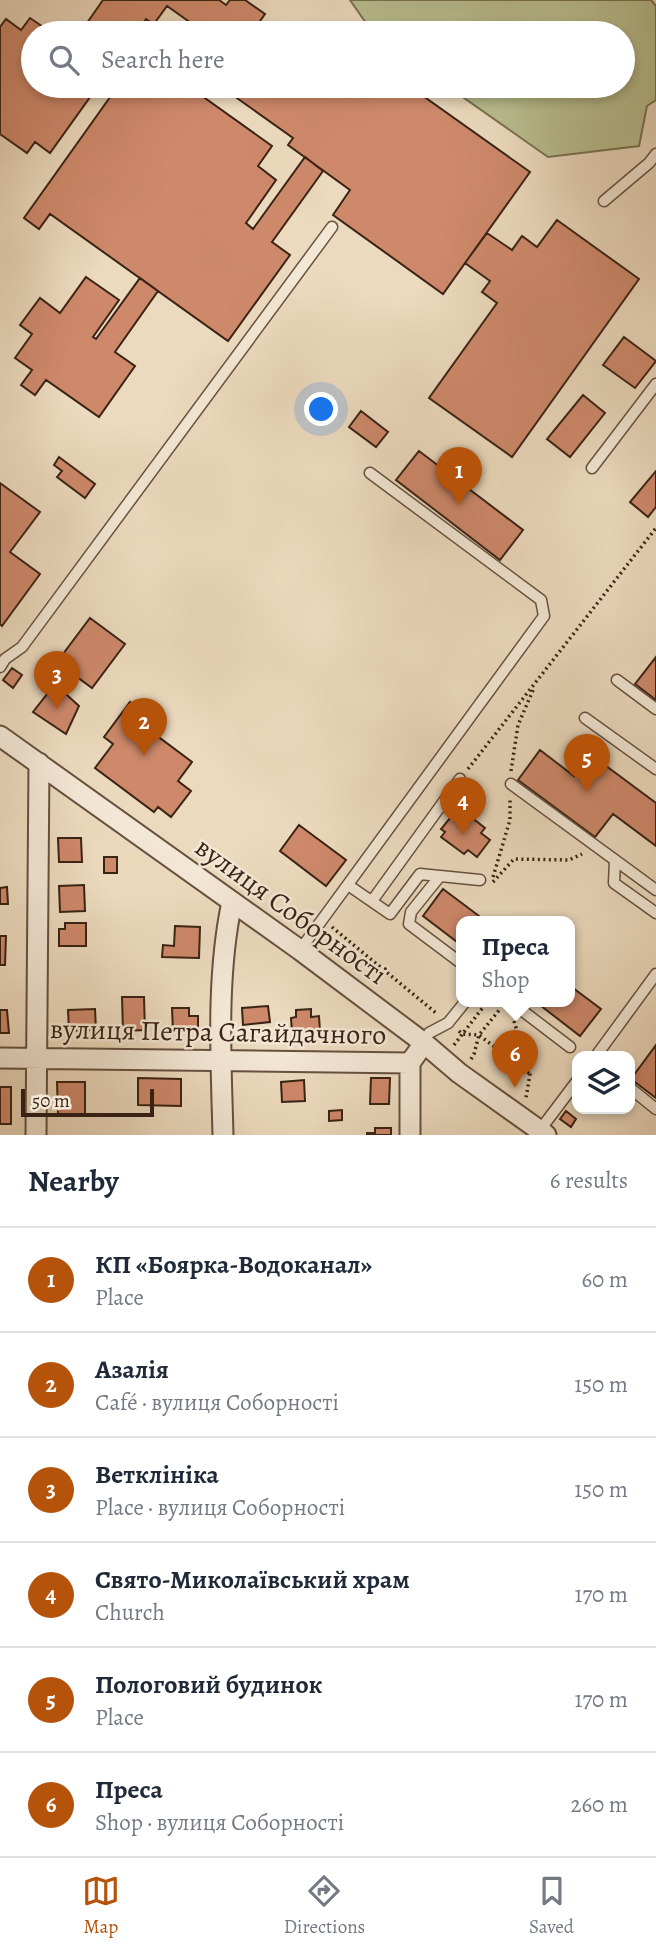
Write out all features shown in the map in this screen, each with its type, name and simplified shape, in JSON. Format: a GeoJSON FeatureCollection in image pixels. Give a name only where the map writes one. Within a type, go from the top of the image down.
{"type":"FeatureCollection","features":[{"type":"Feature","properties":{"kind":"street","name":"вулиця Соборності"},"geometry":{"type":"LineString","coordinates":[[0,736],[426,1038],[459,1073],[543,1133]]}},
{"type":"Feature","properties":{"kind":"street"},"geometry":{"type":"LineString","coordinates":[[36,1135],[39,763]]}},
{"type":"Feature","properties":{"kind":"street"},"geometry":{"type":"LineString","coordinates":[[223,1135],[221,1060],[224,938],[232,902]]}},
{"type":"Feature","properties":{"kind":"street","name":"вулиця Петра Сагайдачного"},"geometry":{"type":"LineString","coordinates":[[0,1058],[410,1063],[426,1038]]}},
{"type":"Feature","properties":{"kind":"street"},"geometry":{"type":"LineString","coordinates":[[410,1063],[410,1135]]}},
{"type":"Feature","properties":{"kind":"lane"},"geometry":{"type":"LineString","coordinates":[[604,201],[656,154]]}},
{"type":"Feature","properties":{"kind":"lane"},"geometry":{"type":"LineString","coordinates":[[0,667],[5,659],[22,647],[332,227]]}},
{"type":"Feature","properties":{"kind":"lane"},"geometry":{"type":"LineString","coordinates":[[592,468],[656,384]]}},
{"type":"Feature","properties":{"kind":"lane"},"geometry":{"type":"LineString","coordinates":[[300,950],[544,616],[541,600],[370,473]]}},
{"type":"Feature","properties":{"kind":"lane"},"geometry":{"type":"LineString","coordinates":[[617,680],[656,709]]}},
{"type":"Feature","properties":{"kind":"lane"},"geometry":{"type":"LineString","coordinates":[[585,718],[656,769]]}},
{"type":"Feature","properties":{"kind":"lane"},"geometry":{"type":"LineString","coordinates":[[372,901],[460,779]]}},
{"type":"Feature","properties":{"kind":"lane"},"geometry":{"type":"LineString","coordinates":[[510,783],[656,890]]}},
{"type":"Feature","properties":{"kind":"lane"},"geometry":{"type":"LineString","coordinates":[[615,860],[614,883],[656,913]]}},
{"type":"Feature","properties":{"kind":"lane"},"geometry":{"type":"LineString","coordinates":[[348,885],[390,914],[420,874],[480,880]]}},
{"type":"Feature","properties":{"kind":"lane"},"geometry":{"type":"LineString","coordinates":[[440,876],[411,912],[409,924],[456,959]]}},
{"type":"Feature","properties":{"kind":"lane"},"geometry":{"type":"LineString","coordinates":[[600,1051],[656,974]]}},
{"type":"Feature","properties":{"kind":"lane"},"geometry":{"type":"LineString","coordinates":[[426,1038],[447,1023],[461,1007]]}},
{"type":"Feature","properties":{"kind":"lane"},"geometry":{"type":"LineString","coordinates":[[518,1007],[570,1047]]}},
{"type":"Feature","properties":{"kind":"lane"},"geometry":{"type":"LineString","coordinates":[[543,1133],[572,1090]]}},
{"type":"Feature","properties":{"kind":"lane"},"geometry":{"type":"LineString","coordinates":[[635,1092],[656,1108]]}},
{"type":"Feature","properties":{"kind":"path"},"geometry":{"type":"LineString","coordinates":[[460,779],[656,528]]}},
{"type":"Feature","properties":{"kind":"path"},"geometry":{"type":"LineString","coordinates":[[480,880],[491,886],[514,859],[569,860],[597,847]]}},
{"type":"Feature","properties":{"kind":"path"},"geometry":{"type":"LineString","coordinates":[[323,919],[447,1023],[463,1034],[479,1035],[530,1074]]}},
{"type":"Feature","properties":{"kind":"path"},"geometry":{"type":"LineString","coordinates":[[449,1052],[483,1007]]}},
{"type":"Feature","properties":{"kind":"path"},"geometry":{"type":"LineString","coordinates":[[466,1064],[474,1054],[479,1035],[502,1007]]}},
{"type":"Feature","properties":{"kind":"path"},"geometry":{"type":"LineString","coordinates":[[512,1014],[530,1074],[525,1107]]}},
{"type":"Feature","properties":{"kind":"green space"},"geometry":{"type":"Polygon","coordinates":[[[350,0],[651,0],[656,6],[656,100],[647,106],[639,146],[548,157],[464,98],[635,98],[635,21],[365,21],[350,0]]]}},
{"type":"Feature","properties":{"kind":"building"},"geometry":{"type":"Polygon","coordinates":[[[103,0],[219,0],[226,5],[230,0],[245,0],[265,14],[260,21],[188,21],[167,6],[156,21],[88,21],[103,0]]]}},
{"type":"Feature","properties":{"kind":"building"},"geometry":{"type":"Polygon","coordinates":[[[6,19],[21,30],[21,98],[89,98],[50,153],[35,142],[27,153],[0,134],[0,27],[6,19]]]}},
{"type":"Feature","properties":{"kind":"building"},"geometry":{"type":"Polygon","coordinates":[[[109,98],[205,98],[272,146],[258,166],[276,180],[246,223],[253,229],[305,157],[323,171],[272,242],[290,255],[228,341],[50,214],[39,229],[24,218],[109,98]]]}},
{"type":"Feature","properties":{"kind":"building"},"geometry":{"type":"Polygon","coordinates":[[[237,98],[426,98],[530,172],[443,294],[333,215],[350,190],[288,145],[293,138],[237,98]]]}},
{"type":"Feature","properties":{"kind":"building"},"geometry":{"type":"Polygon","coordinates":[[[557,220],[639,279],[512,457],[429,398],[497,303],[482,292],[490,281],[465,263],[487,233],[512,250],[522,236],[537,247],[557,220]]]}},
{"type":"Feature","properties":{"kind":"building"},"geometry":{"type":"Polygon","coordinates":[[[86,277],[119,300],[93,337],[96,339],[140,278],[158,291],[115,352],[135,366],[99,417],[46,380],[35,395],[21,385],[32,370],[15,358],[32,334],[20,325],[40,298],[60,313],[86,277]]]}},
{"type":"Feature","properties":{"kind":"building"},"geometry":{"type":"Polygon","coordinates":[[[624,337],[656,361],[635,388],[603,365],[624,337]]]}},
{"type":"Feature","properties":{"kind":"building"},"geometry":{"type":"Polygon","coordinates":[[[583,395],[605,413],[570,457],[547,439],[583,395]]]}},
{"type":"Feature","properties":{"kind":"building"},"geometry":{"type":"Polygon","coordinates":[[[361,411],[388,432],[376,447],[349,427],[361,411]]]}},
{"type":"Feature","properties":{"kind":"building"},"geometry":{"type":"Polygon","coordinates":[[[419,451],[523,530],[500,560],[396,480],[419,451]]]}},
{"type":"Feature","properties":{"kind":"building"},"geometry":{"type":"Polygon","coordinates":[[[59,457],[95,484],[85,498],[57,477],[62,471],[54,465],[59,457]]]}},
{"type":"Feature","properties":{"kind":"building"},"geometry":{"type":"Polygon","coordinates":[[[656,471],[656,507],[648,517],[630,502],[656,471]]]}},
{"type":"Feature","properties":{"kind":"building"},"geometry":{"type":"Polygon","coordinates":[[[0,483],[40,512],[10,552],[40,574],[2,626],[0,624],[0,483]]]}},
{"type":"Feature","properties":{"kind":"building"},"geometry":{"type":"Polygon","coordinates":[[[90,618],[125,644],[92,688],[57,662],[90,618]]]}},
{"type":"Feature","properties":{"kind":"building"},"geometry":{"type":"Polygon","coordinates":[[[656,657],[656,700],[635,684],[656,657]]]}},
{"type":"Feature","properties":{"kind":"building"},"geometry":{"type":"Polygon","coordinates":[[[12,668],[22,675],[13,688],[3,680],[12,668]]]}},
{"type":"Feature","properties":{"kind":"building"},"geometry":{"type":"Polygon","coordinates":[[[55,684],[79,706],[66,734],[33,712],[55,684]]]}},
{"type":"Feature","properties":{"kind":"building"},"geometry":{"type":"Polygon","coordinates":[[[130,702],[139,709],[132,717],[192,762],[178,781],[191,791],[171,817],[158,807],[154,812],[95,768],[113,744],[104,737],[130,702]]]}},
{"type":"Feature","properties":{"kind":"building"},"geometry":{"type":"Polygon","coordinates":[[[540,750],[574,776],[590,754],[656,803],[656,846],[613,814],[595,837],[518,780],[540,750]]]}},
{"type":"Feature","properties":{"kind":"building"},"geometry":{"type":"Polygon","coordinates":[[[462,810],[485,828],[481,833],[490,840],[477,857],[468,850],[464,854],[441,837],[445,832],[441,829],[455,812],[458,815],[462,810]]]}},
{"type":"Feature","properties":{"kind":"building"},"geometry":{"type":"Polygon","coordinates":[[[299,825],[346,860],[326,886],[280,851],[299,825]]]}},
{"type":"Feature","properties":{"kind":"building"},"geometry":{"type":"Polygon","coordinates":[[[58,838],[81,838],[82,862],[59,862],[58,838]]]}},
{"type":"Feature","properties":{"kind":"building"},"geometry":{"type":"Polygon","coordinates":[[[104,857],[117,857],[117,873],[104,873],[104,857]]]}},
{"type":"Feature","properties":{"kind":"building"},"geometry":{"type":"Polygon","coordinates":[[[84,885],[85,911],[60,912],[59,886],[84,885]]]}},
{"type":"Feature","properties":{"kind":"building"},"geometry":{"type":"Polygon","coordinates":[[[7,887],[8,904],[0,904],[0,888],[7,887]]]}},
{"type":"Feature","properties":{"kind":"building"},"geometry":{"type":"Polygon","coordinates":[[[443,889],[479,916],[456,916],[456,941],[423,916],[443,889]]]}},
{"type":"Feature","properties":{"kind":"building"},"geometry":{"type":"Polygon","coordinates":[[[65,923],[86,923],[86,946],[59,946],[59,929],[65,929],[65,923]]]}},
{"type":"Feature","properties":{"kind":"building"},"geometry":{"type":"Polygon","coordinates":[[[175,926],[200,927],[199,958],[162,957],[163,945],[174,946],[175,926]]]}},
{"type":"Feature","properties":{"kind":"building"},"geometry":{"type":"Polygon","coordinates":[[[0,936],[6,936],[5,965],[0,965],[0,936]]]}},
{"type":"Feature","properties":{"kind":"building"},"geometry":{"type":"Polygon","coordinates":[[[575,990],[601,1009],[580,1036],[542,1007],[575,1007],[575,990]]]}},
{"type":"Feature","properties":{"kind":"building"},"geometry":{"type":"Polygon","coordinates":[[[122,997],[144,997],[145,1030],[123,1031],[122,997]]]}},
{"type":"Feature","properties":{"kind":"building"},"geometry":{"type":"Polygon","coordinates":[[[268,1006],[270,1022],[243,1025],[242,1008],[268,1006]]]}},
{"type":"Feature","properties":{"kind":"building"},"geometry":{"type":"Polygon","coordinates":[[[172,1008],[189,1008],[189,1016],[198,1016],[198,1027],[189,1027],[189,1032],[173,1031],[172,1008]]]}},
{"type":"Feature","properties":{"kind":"building"},"geometry":{"type":"Polygon","coordinates":[[[95,1009],[96,1030],[69,1031],[68,1010],[95,1009]]]}},
{"type":"Feature","properties":{"kind":"building"},"geometry":{"type":"Polygon","coordinates":[[[311,1009],[311,1017],[319,1016],[320,1031],[292,1032],[291,1018],[296,1017],[296,1010],[311,1009]]]}},
{"type":"Feature","properties":{"kind":"building"},"geometry":{"type":"Polygon","coordinates":[[[0,1010],[7,1010],[9,1033],[0,1033],[0,1010]]]}},
{"type":"Feature","properties":{"kind":"building"},"geometry":{"type":"Polygon","coordinates":[[[656,1045],[656,1098],[635,1082],[635,1074],[656,1045]]]}},
{"type":"Feature","properties":{"kind":"building"},"geometry":{"type":"Polygon","coordinates":[[[138,1078],[181,1079],[181,1106],[138,1105],[138,1078]]]}},
{"type":"Feature","properties":{"kind":"building"},"geometry":{"type":"Polygon","coordinates":[[[371,1078],[390,1078],[389,1104],[370,1104],[371,1078]]]}},
{"type":"Feature","properties":{"kind":"building"},"geometry":{"type":"Polygon","coordinates":[[[304,1080],[305,1101],[282,1102],[281,1082],[304,1080]]]}},
{"type":"Feature","properties":{"kind":"building"},"geometry":{"type":"Polygon","coordinates":[[[57,1082],[85,1082],[85,1114],[58,1114],[57,1082]]]}},
{"type":"Feature","properties":{"kind":"building"},"geometry":{"type":"Polygon","coordinates":[[[0,1087],[11,1087],[11,1124],[0,1124],[0,1087]]]}},
{"type":"Feature","properties":{"kind":"building"},"geometry":{"type":"Polygon","coordinates":[[[342,1110],[342,1120],[329,1121],[329,1111],[342,1110]]]}},
{"type":"Feature","properties":{"kind":"building"},"geometry":{"type":"Polygon","coordinates":[[[566,1111],[576,1119],[571,1127],[560,1119],[566,1111]]]}},
{"type":"Feature","properties":{"kind":"building"},"geometry":{"type":"Polygon","coordinates":[[[375,1128],[391,1128],[391,1135],[367,1135],[375,1133],[375,1128]]]}},
{"type":"Feature","properties":{"kind":"place","name":"КП «Боярка-Водоканал»"},"geometry":{"type":"Point","coordinates":[459,505]}},
{"type":"Feature","properties":{"kind":"place","name":"Ветклініка"},"geometry":{"type":"Point","coordinates":[57,709]}},
{"type":"Feature","properties":{"kind":"place","name":"Азалія"},"geometry":{"type":"Point","coordinates":[144,756]}},
{"type":"Feature","properties":{"kind":"place","name":"Пологовий будинок"},"geometry":{"type":"Point","coordinates":[587,792]}},
{"type":"Feature","properties":{"kind":"place","name":"Свято-Миколаївський храм"},"geometry":{"type":"Point","coordinates":[463,835]}},
{"type":"Feature","properties":{"kind":"place","name":"Преса"},"geometry":{"type":"Point","coordinates":[515,1088]}}]}
